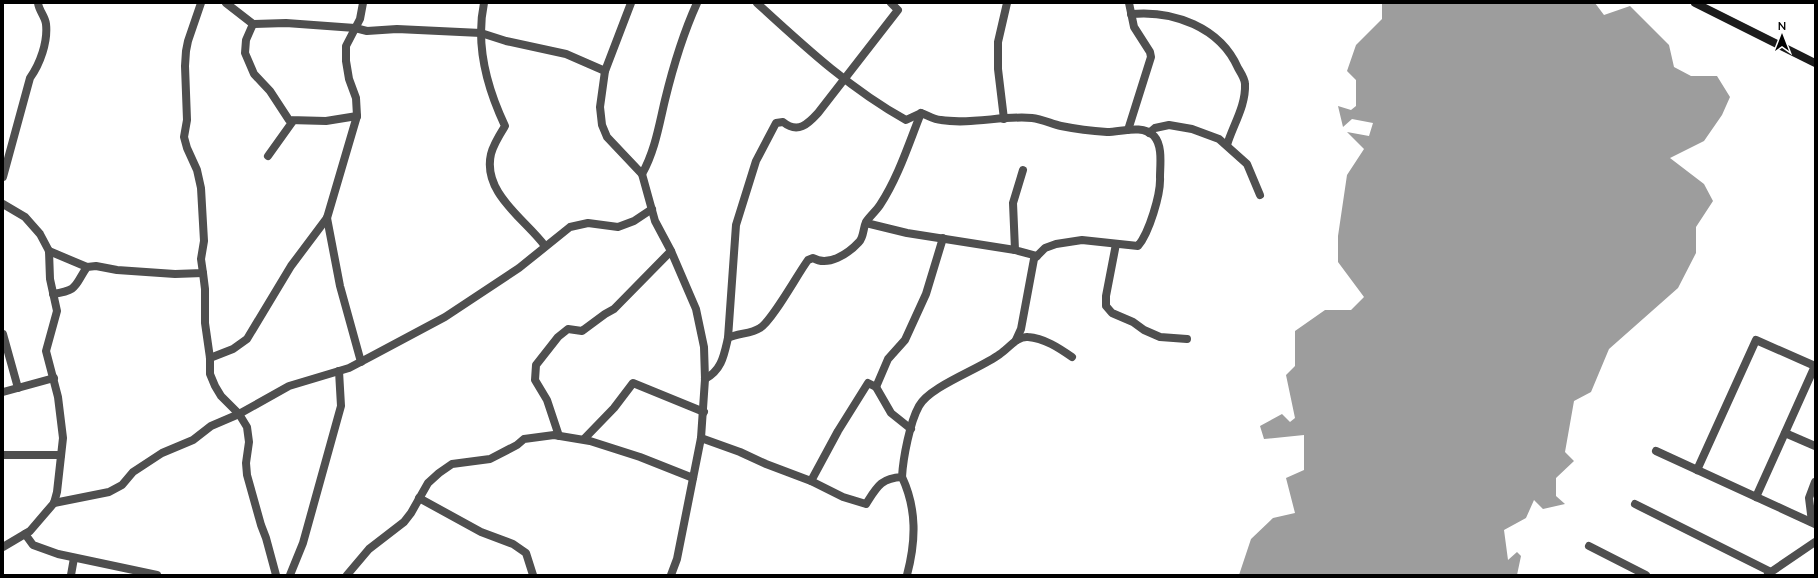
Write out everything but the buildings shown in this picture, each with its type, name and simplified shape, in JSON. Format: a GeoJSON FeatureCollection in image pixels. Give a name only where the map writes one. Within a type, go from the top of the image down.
{"type":"FeatureCollection","features":[{"type":"Feature","properties":{"kind":"main road"},"geometry":{"type":"LineString","coordinates":[[1695,3],[1814,60]]}},
{"type":"Feature","properties":{"kind":"street"},"geometry":{"type":"LineString","coordinates":[[3,177],[26,90],[43,49],[46,23],[39,9],[38,3]]}},
{"type":"Feature","properties":{"kind":"street"},"geometry":{"type":"LineString","coordinates":[[201,3],[186,51],[185,66],[187,120],[184,137],[187,148],[197,170],[201,188],[204,241],[201,259],[205,289],[207,345],[210,358],[210,374],[215,386],[239,414],[247,427],[249,442],[246,463],[247,475],[276,575]]}},
{"type":"Feature","properties":{"kind":"street"},"geometry":{"type":"LineString","coordinates":[[226,3],[253,24],[286,23],[355,28],[367,31],[397,29],[481,33],[506,41],[566,54],[605,71]]}},
{"type":"Feature","properties":{"kind":"street"},"geometry":{"type":"LineString","coordinates":[[210,358],[233,349],[247,339],[291,266],[327,218],[357,116],[356,98],[349,79],[346,61],[346,46],[360,19],[363,3]]}},
{"type":"Feature","properties":{"kind":"street"},"geometry":{"type":"LineString","coordinates":[[484,3],[481,33],[482,64],[490,90],[505,126],[491,153],[490,174],[501,197],[519,219],[535,233],[545,246]]}},
{"type":"Feature","properties":{"kind":"street"},"geometry":{"type":"LineString","coordinates":[[631,3],[605,71],[600,107],[602,125],[607,137],[642,174],[655,221],[671,251],[696,309],[704,347],[704,412],[701,438],[677,559],[671,575]]}},
{"type":"Feature","properties":{"kind":"street"},"geometry":{"type":"LineString","coordinates":[[642,174],[650,160],[669,82],[687,25],[697,3]]}},
{"type":"Feature","properties":{"kind":"street"},"geometry":{"type":"LineString","coordinates":[[757,3],[793,37],[844,79],[875,103],[906,120],[921,113],[940,120],[978,122],[1032,118],[1061,126],[1105,132],[1138,129],[1154,136],[1159,145],[1160,182],[1149,228],[1138,246],[1082,240],[1046,248],[1034,259],[1020,329],[1016,340]]}},
{"type":"Feature","properties":{"kind":"street"},"geometry":{"type":"LineString","coordinates":[[705,379],[717,371],[723,357],[728,338],[736,225],[756,161],[776,124],[783,122],[795,128],[804,126],[818,113],[898,10],[891,3]]}},
{"type":"Feature","properties":{"kind":"street"},"geometry":{"type":"LineString","coordinates":[[1004,119],[998,69],[998,42],[1007,3]]}},
{"type":"Feature","properties":{"kind":"street"},"geometry":{"type":"LineString","coordinates":[[1128,130],[1152,57],[1134,27],[1129,3]]}},
{"type":"Feature","properties":{"kind":"street"},"geometry":{"type":"LineString","coordinates":[[1131,14],[1154,13],[1173,16],[1196,25],[1219,41],[1230,53],[1245,82],[1245,95],[1227,145]]}},
{"type":"Feature","properties":{"kind":"street"},"geometry":{"type":"LineString","coordinates":[[253,24],[246,40],[245,53],[254,74],[270,91],[289,120],[326,121],[357,116]]}},
{"type":"Feature","properties":{"kind":"street"},"geometry":{"type":"LineString","coordinates":[[728,338],[735,334],[760,328],[770,318],[808,260],[813,258],[820,262],[828,262],[844,254],[860,242],[866,223],[880,205],[921,113]]}},
{"type":"Feature","properties":{"kind":"street"},"geometry":{"type":"LineString","coordinates":[[268,156],[293,121]]}},
{"type":"Feature","properties":{"kind":"street"},"geometry":{"type":"LineString","coordinates":[[1149,133],[1155,128],[1169,125],[1192,129],[1219,139],[1247,164],[1260,195]]}},
{"type":"Feature","properties":{"kind":"street"},"geometry":{"type":"LineString","coordinates":[[1015,250],[1013,203],[1023,170]]}},
{"type":"Feature","properties":{"kind":"street"},"geometry":{"type":"LineString","coordinates":[[3,204],[25,216],[40,234],[49,251],[50,279],[57,311],[46,351],[54,378],[61,420],[61,455],[57,492],[54,503],[49,511],[25,534],[3,547]]}},
{"type":"Feature","properties":{"kind":"street"},"geometry":{"type":"LineString","coordinates":[[54,503],[109,492],[122,485],[133,472],[162,453],[193,440],[212,426],[239,414],[289,386],[339,372],[361,362],[444,317],[519,268],[545,246],[570,228],[588,223],[618,227],[634,221],[652,209]]}},
{"type":"Feature","properties":{"kind":"street"},"geometry":{"type":"LineString","coordinates":[[327,218],[340,286],[361,362]]}},
{"type":"Feature","properties":{"kind":"street"},"geometry":{"type":"LineString","coordinates":[[866,223],[907,233],[1015,250],[1037,256]]}},
{"type":"Feature","properties":{"kind":"street"},"geometry":{"type":"LineString","coordinates":[[876,387],[888,360],[905,340],[923,301],[943,238]]}},
{"type":"Feature","properties":{"kind":"street"},"geometry":{"type":"LineString","coordinates":[[1116,244],[1106,296],[1106,306],[1112,313],[1133,322],[1144,330],[1160,337],[1187,339]]}},
{"type":"Feature","properties":{"kind":"street"},"geometry":{"type":"LineString","coordinates":[[49,251],[87,267],[96,266],[117,270],[175,274],[202,273]]}},
{"type":"Feature","properties":{"kind":"street"},"geometry":{"type":"LineString","coordinates":[[559,436],[547,400],[535,380],[536,365],[558,337],[568,329],[582,331],[614,309],[671,251]]}},
{"type":"Feature","properties":{"kind":"street"},"geometry":{"type":"LineString","coordinates":[[53,294],[66,292],[76,287],[87,267]]}},
{"type":"Feature","properties":{"kind":"street"},"geometry":{"type":"LineString","coordinates":[[3,334],[18,388]]}},
{"type":"Feature","properties":{"kind":"street"},"geometry":{"type":"LineString","coordinates":[[907,575],[914,530],[913,507],[902,477],[903,461],[911,429],[919,406],[930,393],[998,356],[1016,340],[1027,337],[1055,345],[1072,357]]}},
{"type":"Feature","properties":{"kind":"street"},"geometry":{"type":"LineString","coordinates":[[1697,470],[1756,340],[1815,366],[1756,497]]}},
{"type":"Feature","properties":{"kind":"street"},"geometry":{"type":"LineString","coordinates":[[290,575],[303,543],[341,406],[339,372]]}},
{"type":"Feature","properties":{"kind":"street"},"geometry":{"type":"LineString","coordinates":[[3,392],[54,378]]}},
{"type":"Feature","properties":{"kind":"street"},"geometry":{"type":"LineString","coordinates":[[584,439],[614,408],[632,383],[704,412]]}},
{"type":"Feature","properties":{"kind":"street"},"geometry":{"type":"LineString","coordinates":[[811,481],[838,431],[868,383],[876,387],[891,413],[911,429]]}},
{"type":"Feature","properties":{"kind":"street"},"geometry":{"type":"LineString","coordinates":[[1785,433],[1815,446]]}},
{"type":"Feature","properties":{"kind":"street"},"geometry":{"type":"LineString","coordinates":[[347,575],[369,549],[404,522],[411,513],[428,483],[452,464],[490,459],[517,445],[524,439],[559,436],[584,439],[640,457],[693,478]]}},
{"type":"Feature","properties":{"kind":"street"},"geometry":{"type":"LineString","coordinates":[[701,438],[811,481],[843,497],[866,504],[878,486],[891,478],[902,477]]}},
{"type":"Feature","properties":{"kind":"street"},"geometry":{"type":"LineString","coordinates":[[1656,451],[1813,523]]}},
{"type":"Feature","properties":{"kind":"street"},"geometry":{"type":"LineString","coordinates":[[3,455],[61,455]]}},
{"type":"Feature","properties":{"kind":"street"},"geometry":{"type":"LineString","coordinates":[[1813,523],[1809,498],[1815,482]]}},
{"type":"Feature","properties":{"kind":"street"},"geometry":{"type":"LineString","coordinates":[[419,498],[481,532],[513,544],[526,553],[533,575]]}},
{"type":"Feature","properties":{"kind":"street"},"geometry":{"type":"LineString","coordinates":[[1635,504],[1769,573],[1815,542]]}},
{"type":"Feature","properties":{"kind":"street"},"geometry":{"type":"LineString","coordinates":[[25,534],[33,545],[58,554],[157,575]]}},
{"type":"Feature","properties":{"kind":"street"},"geometry":{"type":"LineString","coordinates":[[1589,546],[1646,575]]}},
{"type":"Feature","properties":{"kind":"street"},"geometry":{"type":"LineString","coordinates":[[71,575],[74,558]]}},
{"type":"Feature","properties":{"kind":"shaded area"},"geometry":{"type":"Polygon","coordinates":[[[1382,3],[1595,3],[1604,15],[1630,6],[1669,45],[1674,67],[1691,76],[1717,76],[1730,97],[1722,115],[1704,141],[1670,158],[1704,184],[1713,201],[1696,227],[1696,253],[1678,288],[1609,349],[1591,392],[1574,401],[1565,452],[1574,461],[1556,478],[1556,496],[1565,504],[1543,509],[1534,500],[1526,518],[1504,530],[1508,560],[1517,552],[1521,556],[1517,575],[1239,575],[1251,539],[1273,518],[1295,513],[1286,478],[1304,470],[1304,435],[1264,439],[1260,426],[1282,414],[1290,422],[1295,418],[1286,375],[1295,366],[1295,331],[1325,310],[1351,310],[1364,297],[1338,262],[1338,236],[1347,175],[1364,149],[1347,132],[1369,136],[1373,123],[1352,119],[1343,127],[1338,106],[1351,110],[1356,106],[1356,80],[1347,71],[1356,45],[1382,19],[1382,3]]]}}]}
